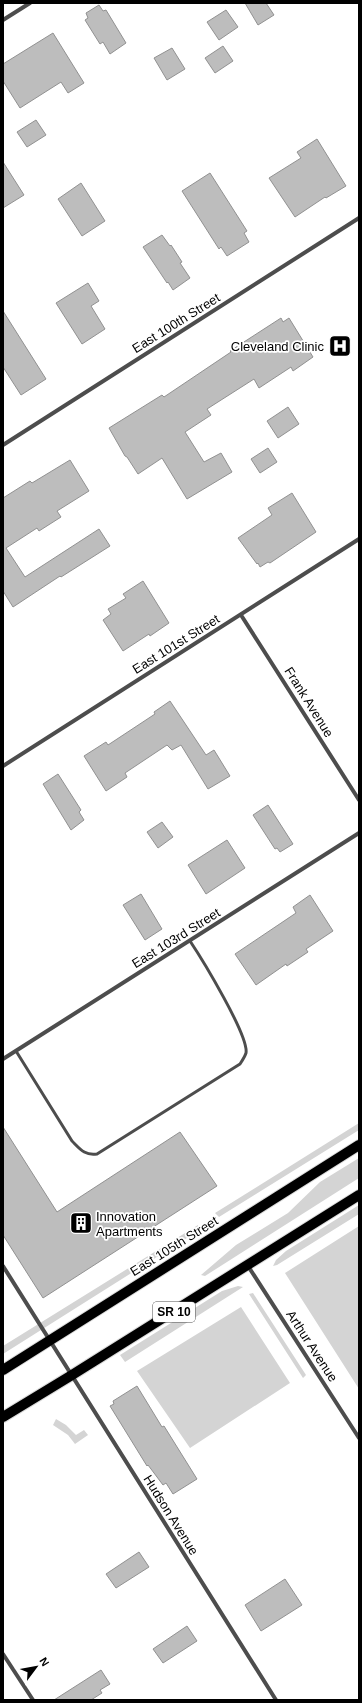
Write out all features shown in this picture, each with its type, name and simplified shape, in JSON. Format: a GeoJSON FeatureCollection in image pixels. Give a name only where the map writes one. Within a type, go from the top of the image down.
{"type":"FeatureCollection","features":[{"type":"Feature","properties":{"kind":"main road","name":"East 105th Street"},"geometry":{"type":"LineString","coordinates":[[3,1370],[359,1145]]}},
{"type":"Feature","properties":{"kind":"main road","name":"SR 10"},"geometry":{"type":"LineString","coordinates":[[3,1417],[359,1195]]}},
{"type":"Feature","properties":{"kind":"street"},"geometry":{"type":"LineString","coordinates":[[3,20],[30,3]]}},
{"type":"Feature","properties":{"kind":"street","name":"East 100th Street"},"geometry":{"type":"LineString","coordinates":[[3,445],[359,218]]}},
{"type":"Feature","properties":{"kind":"street","name":"East 101st Street"},"geometry":{"type":"LineString","coordinates":[[3,766],[359,539]]}},
{"type":"Feature","properties":{"kind":"street","name":"Frank Avenue"},"geometry":{"type":"LineString","coordinates":[[241,615],[359,800]]}},
{"type":"Feature","properties":{"kind":"street","name":"East 103rd Street"},"geometry":{"type":"LineString","coordinates":[[3,1060],[359,833]]}},
{"type":"Feature","properties":{"kind":"street","name":"Arthur Avenue"},"geometry":{"type":"LineString","coordinates":[[248,1265],[359,1438]]}},
{"type":"Feature","properties":{"kind":"street","name":"Hudson Avenue"},"geometry":{"type":"LineString","coordinates":[[3,1266],[276,1700]]}},
{"type":"Feature","properties":{"kind":"street"},"geometry":{"type":"LineString","coordinates":[[3,1654],[32,1700]]}},
{"type":"Feature","properties":{"kind":"lane"},"geometry":{"type":"LineString","coordinates":[[16,1051],[72,1140],[88,1155],[97,1154],[240,1064],[246,1053],[244,1042],[236,1020],[190,941]]}},
{"type":"Feature","properties":{"kind":"shaded area"},"geometry":{"type":"Polygon","coordinates":[[[359,1123],[359,1130],[219,1217],[215,1213],[359,1123]]]}},
{"type":"Feature","properties":{"kind":"shaded area"},"geometry":{"type":"Polygon","coordinates":[[[359,1158],[359,1178],[205,1276],[201,1275],[236,1245],[288,1213],[320,1182],[359,1158]]]}},
{"type":"Feature","properties":{"kind":"shaded area"},"geometry":{"type":"Polygon","coordinates":[[[359,1205],[359,1214],[277,1265],[273,1266],[276,1260],[286,1251],[359,1205]]]}},
{"type":"Feature","properties":{"kind":"shaded area"},"geometry":{"type":"Polygon","coordinates":[[[198,1225],[198,1231],[3,1354],[3,1346],[198,1225]]]}},
{"type":"Feature","properties":{"kind":"shaded area"},"geometry":{"type":"Polygon","coordinates":[[[359,1226],[359,1389],[285,1273],[359,1226]]]}},
{"type":"Feature","properties":{"kind":"shaded area"},"geometry":{"type":"Polygon","coordinates":[[[238,1286],[243,1287],[125,1362],[120,1355],[222,1291],[238,1286]]]}},
{"type":"Feature","properties":{"kind":"shaded area"},"geometry":{"type":"Polygon","coordinates":[[[253,1293],[306,1375],[303,1378],[249,1294],[253,1293]]]}},
{"type":"Feature","properties":{"kind":"shaded area"},"geometry":{"type":"Polygon","coordinates":[[[241,1307],[290,1383],[190,1448],[137,1371],[241,1307]]]}},
{"type":"Feature","properties":{"kind":"shaded area"},"geometry":{"type":"Polygon","coordinates":[[[56,1419],[66,1425],[76,1435],[84,1430],[88,1435],[75,1444],[68,1435],[53,1425],[56,1419]]]}},
{"type":"Feature","properties":{"kind":"building"},"geometry":{"type":"Polygon","coordinates":[[[245,3],[266,3],[274,15],[258,25],[245,3]]]}},
{"type":"Feature","properties":{"kind":"building"},"geometry":{"type":"Polygon","coordinates":[[[99,5],[103,11],[106,10],[126,43],[110,54],[103,42],[100,44],[85,20],[88,18],[86,13],[99,5]]]}},
{"type":"Feature","properties":{"kind":"building"},"geometry":{"type":"Polygon","coordinates":[[[226,10],[238,27],[219,40],[207,22],[226,10]]]}},
{"type":"Feature","properties":{"kind":"building"},"geometry":{"type":"Polygon","coordinates":[[[53,33],[84,83],[68,93],[61,82],[20,108],[3,81],[3,64],[53,33]]]}},
{"type":"Feature","properties":{"kind":"building"},"geometry":{"type":"Polygon","coordinates":[[[223,46],[233,61],[215,73],[205,58],[223,46]]]}},
{"type":"Feature","properties":{"kind":"building"},"geometry":{"type":"Polygon","coordinates":[[[172,48],[185,69],[167,80],[154,58],[172,48]]]}},
{"type":"Feature","properties":{"kind":"building"},"geometry":{"type":"Polygon","coordinates":[[[36,120],[46,135],[27,147],[17,132],[36,120]]]}},
{"type":"Feature","properties":{"kind":"building"},"geometry":{"type":"Polygon","coordinates":[[[317,139],[346,186],[326,198],[325,197],[295,217],[269,178],[301,158],[297,152],[317,139]]]}},
{"type":"Feature","properties":{"kind":"building"},"geometry":{"type":"Polygon","coordinates":[[[3,162],[24,195],[3,208],[3,162]]]}},
{"type":"Feature","properties":{"kind":"building"},"geometry":{"type":"Polygon","coordinates":[[[210,173],[247,231],[244,233],[249,242],[227,256],[221,247],[219,249],[182,191],[210,173]]]}},
{"type":"Feature","properties":{"kind":"building"},"geometry":{"type":"Polygon","coordinates":[[[81,183],[105,221],[82,236],[58,199],[81,183]]]}},
{"type":"Feature","properties":{"kind":"building"},"geometry":{"type":"Polygon","coordinates":[[[162,235],[170,246],[171,245],[190,278],[173,290],[143,247],[162,235]]]}},
{"type":"Feature","properties":{"kind":"building"},"geometry":{"type":"Polygon","coordinates":[[[88,283],[99,301],[91,306],[105,329],[82,344],[56,303],[88,283]]]}},
{"type":"Feature","properties":{"kind":"building"},"geometry":{"type":"Polygon","coordinates":[[[3,311],[46,379],[21,395],[3,367],[3,311]]]}},
{"type":"Feature","properties":{"kind":"building"},"geometry":{"type":"Polygon","coordinates":[[[281,318],[283,322],[289,318],[313,357],[293,371],[291,367],[259,388],[254,379],[207,409],[211,415],[185,432],[204,462],[221,453],[232,472],[187,499],[162,458],[138,474],[125,456],[109,428],[162,395],[164,397],[281,318]]]}},
{"type":"Feature","properties":{"kind":"building"},"geometry":{"type":"Polygon","coordinates":[[[288,407],[299,424],[278,438],[267,421],[288,407]]]}},
{"type":"Feature","properties":{"kind":"building"},"geometry":{"type":"Polygon","coordinates":[[[268,448],[277,462],[260,473],[251,459],[268,448]]]}},
{"type":"Feature","properties":{"kind":"building"},"geometry":{"type":"Polygon","coordinates":[[[70,460],[89,491],[57,511],[61,517],[39,531],[37,528],[6,548],[25,577],[99,529],[110,546],[61,577],[60,576],[13,607],[3,591],[3,498],[30,481],[32,483],[70,460]]]}},
{"type":"Feature","properties":{"kind":"building"},"geometry":{"type":"Polygon","coordinates":[[[292,493],[316,532],[270,563],[268,562],[260,567],[238,538],[272,515],[268,508],[292,493]]]}},
{"type":"Feature","properties":{"kind":"building"},"geometry":{"type":"Polygon","coordinates":[[[143,581],[169,623],[150,636],[149,634],[123,651],[103,620],[111,614],[108,609],[126,598],[123,594],[143,581]]]}},
{"type":"Feature","properties":{"kind":"building"},"geometry":{"type":"Polygon","coordinates":[[[170,701],[206,755],[214,750],[230,776],[208,789],[181,745],[172,750],[167,745],[125,773],[127,777],[106,791],[84,756],[106,742],[108,745],[155,714],[154,712],[170,701]]]}},
{"type":"Feature","properties":{"kind":"building"},"geometry":{"type":"Polygon","coordinates":[[[58,774],[81,810],[79,812],[84,820],[71,830],[43,784],[58,774]]]}},
{"type":"Feature","properties":{"kind":"building"},"geometry":{"type":"Polygon","coordinates":[[[268,805],[293,844],[280,852],[277,848],[275,849],[253,815],[268,805]]]}},
{"type":"Feature","properties":{"kind":"building"},"geometry":{"type":"Polygon","coordinates":[[[162,822],[173,837],[158,848],[147,832],[162,822]]]}},
{"type":"Feature","properties":{"kind":"building"},"geometry":{"type":"Polygon","coordinates":[[[227,840],[245,868],[206,894],[188,865],[227,840]]]}},
{"type":"Feature","properties":{"kind":"building"},"geometry":{"type":"Polygon","coordinates":[[[141,894],[162,929],[145,940],[123,905],[141,894]]]}},
{"type":"Feature","properties":{"kind":"building"},"geometry":{"type":"Polygon","coordinates":[[[310,895],[333,931],[306,949],[308,952],[287,966],[286,964],[256,985],[235,954],[296,913],[293,907],[310,895]]]}},
{"type":"Feature","properties":{"kind":"building","name":"Innovation Apartments"},"geometry":{"type":"Polygon","coordinates":[[[3,1127],[57,1212],[180,1132],[217,1186],[43,1298],[3,1235],[3,1127]]]}},
{"type":"Feature","properties":{"kind":"building"},"geometry":{"type":"Polygon","coordinates":[[[137,1386],[162,1427],[164,1426],[197,1479],[173,1494],[166,1483],[163,1485],[148,1465],[147,1466],[110,1406],[114,1404],[113,1401],[137,1386]]]}},
{"type":"Feature","properties":{"kind":"building"},"geometry":{"type":"Polygon","coordinates":[[[139,1552],[149,1567],[116,1588],[106,1574],[139,1552]]]}},
{"type":"Feature","properties":{"kind":"building"},"geometry":{"type":"Polygon","coordinates":[[[285,1579],[302,1605],[261,1631],[245,1605],[285,1579]]]}},
{"type":"Feature","properties":{"kind":"building"},"geometry":{"type":"Polygon","coordinates":[[[187,1626],[197,1641],[163,1663],[153,1649],[187,1626]]]}},
{"type":"Feature","properties":{"kind":"building"},"geometry":{"type":"Polygon","coordinates":[[[101,1670],[110,1684],[100,1690],[102,1693],[91,1700],[54,1700],[101,1670]]]}},
{"type":"Feature","properties":{"kind":"place","name":"Cleveland Clinic"},"geometry":{"type":"Point","coordinates":[340,346]}},
{"type":"Feature","properties":{"kind":"place","name":"Innovation Apartments"},"geometry":{"type":"Point","coordinates":[81,1223]}}]}
